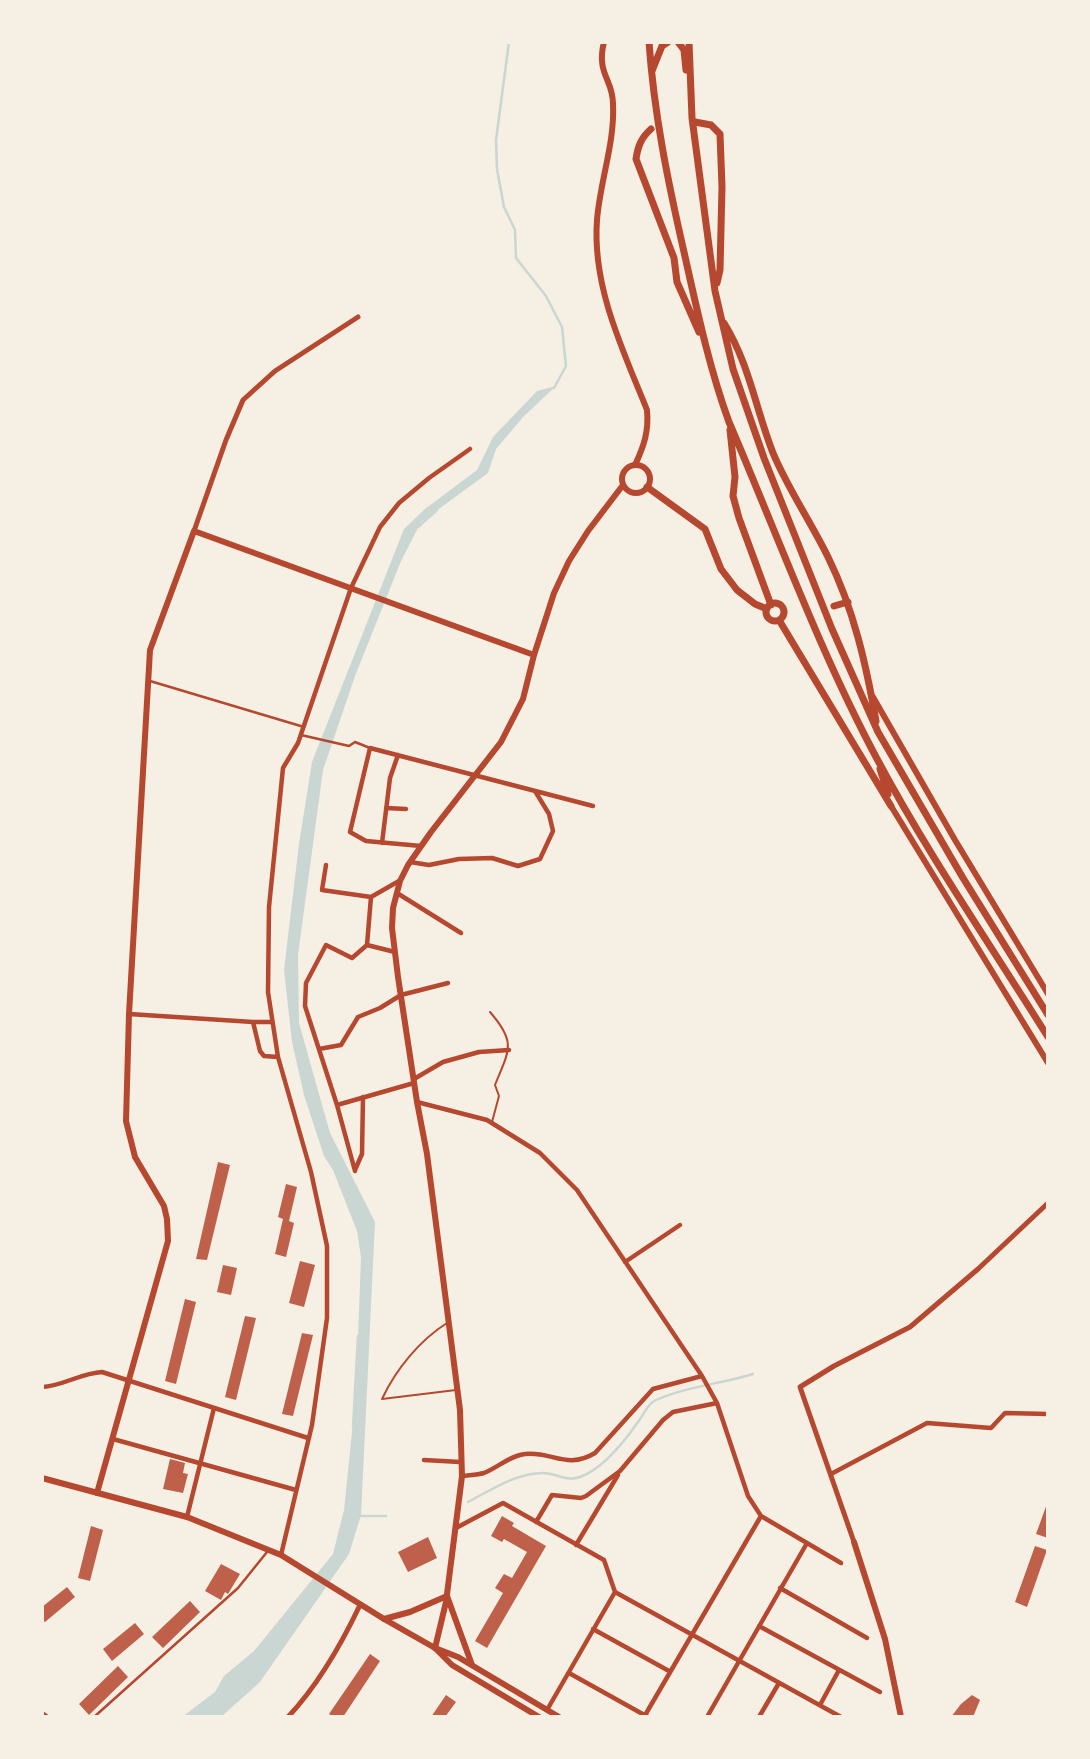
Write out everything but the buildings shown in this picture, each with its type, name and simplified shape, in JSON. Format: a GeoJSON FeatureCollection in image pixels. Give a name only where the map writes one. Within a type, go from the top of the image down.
{"type":"FeatureCollection","features":[{"type":"Feature","properties":{"kind":"highway"},"geometry":{"type":"LineString","coordinates":[[649,42],[658,129],[671,202],[703,339],[729,422],[841,687],[877,758],[947,877],[1048,1037]]}},
{"type":"Feature","properties":{"kind":"highway"},"geometry":{"type":"LineString","coordinates":[[651,72],[662,46],[668,42]]}},
{"type":"Feature","properties":{"kind":"highway"},"geometry":{"type":"LineString","coordinates":[[678,42],[684,50],[686,72],[692,88]]}},
{"type":"Feature","properties":{"kind":"highway"},"geometry":{"type":"LineString","coordinates":[[689,42],[692,118],[715,290],[733,369],[764,458],[832,629],[878,732],[963,878],[1048,1015]]}},
{"type":"Feature","properties":{"kind":"highway"},"geometry":{"type":"LineString","coordinates":[[695,122],[711,125],[720,134],[720,270],[715,290]]}},
{"type":"Feature","properties":{"kind":"highway"},"geometry":{"type":"LineString","coordinates":[[651,129],[644,135],[638,147],[636,159],[674,258],[677,282],[703,339]]}},
{"type":"Feature","properties":{"kind":"highway"},"geometry":{"type":"LineString","coordinates":[[720,316],[733,337],[745,366],[773,454],[828,557],[848,602],[857,628],[878,732]]}},
{"type":"Feature","properties":{"kind":"highway"},"geometry":{"type":"LineString","coordinates":[[647,487],[705,528],[721,569],[737,590],[748,599],[769,607],[779,604],[784,611],[783,617],[773,621],[768,618],[769,607],[761,579],[733,496],[729,422]]}},
{"type":"Feature","properties":{"kind":"highway"},"geometry":{"type":"LineString","coordinates":[[748,599],[761,591],[761,579]]}},
{"type":"Feature","properties":{"kind":"highway"},"geometry":{"type":"LineString","coordinates":[[834,606],[848,602]]}},
{"type":"Feature","properties":{"kind":"highway"},"geometry":{"type":"LineString","coordinates":[[784,611],[795,609]]}},
{"type":"Feature","properties":{"kind":"highway"},"geometry":{"type":"LineString","coordinates":[[779,620],[891,806]]}},
{"type":"Feature","properties":{"kind":"highway"},"geometry":{"type":"LineString","coordinates":[[877,758],[891,806]]}},
{"type":"Feature","properties":{"kind":"main road"},"geometry":{"type":"LineString","coordinates":[[435,1648],[447,1596],[462,1476],[460,1410],[427,1154],[416,1102],[395,952],[393,908],[400,881],[421,846],[501,742],[523,699],[554,593],[569,561],[588,531],[624,485],[624,471],[635,465],[644,447],[649,427],[648,410],[608,310],[597,239],[600,187],[612,136],[614,102],[600,61],[604,42]]}},
{"type":"Feature","properties":{"kind":"main road"},"geometry":{"type":"LineString","coordinates":[[624,485],[635,492],[647,487],[649,474],[643,467],[635,465]]}},
{"type":"Feature","properties":{"kind":"main road"},"geometry":{"type":"LineString","coordinates":[[97,1493],[167,1241],[164,1206],[135,1157],[126,1121],[129,1014],[150,650],[194,531],[534,654]]}},
{"type":"Feature","properties":{"kind":"main road"},"geometry":{"type":"LineString","coordinates":[[871,693],[955,840],[1048,994]]}},
{"type":"Feature","properties":{"kind":"main road"},"geometry":{"type":"LineString","coordinates":[[891,806],[1048,1063]]}},
{"type":"Feature","properties":{"kind":"main road"},"geometry":{"type":"LineString","coordinates":[[42,1478],[187,1517],[282,1556],[384,1619],[435,1648],[458,1657],[559,1717]]}},
{"type":"Feature","properties":{"kind":"main road"},"geometry":{"type":"LineString","coordinates":[[854,1542],[885,1639],[901,1717]]}},
{"type":"Feature","properties":{"kind":"main road"},"geometry":{"type":"LineString","coordinates":[[384,1619],[410,1612],[447,1596]]}},
{"type":"Feature","properties":{"kind":"main road"},"geometry":{"type":"LineString","coordinates":[[447,1596],[472,1665]]}},
{"type":"Feature","properties":{"kind":"main road"},"geometry":{"type":"LineString","coordinates":[[435,1648],[452,1665],[539,1717]]}},
{"type":"Feature","properties":{"kind":"main road"},"geometry":{"type":"LineString","coordinates":[[42,1714],[46,1717]]}},
{"type":"Feature","properties":{"kind":"street"},"geometry":{"type":"LineString","coordinates":[[194,531],[243,400],[275,371],[358,317]]}},
{"type":"Feature","properties":{"kind":"street"},"geometry":{"type":"LineString","coordinates":[[282,1556],[309,1438],[327,1318],[327,1246],[311,1172],[278,1057],[268,992],[269,907],[283,768],[304,727],[380,527],[399,503],[470,449]]}},
{"type":"Feature","properties":{"kind":"street"},"geometry":{"type":"LineString","coordinates":[[147,681],[304,727]]}},
{"type":"Feature","properties":{"kind":"street"},"geometry":{"type":"LineString","coordinates":[[301,734],[349,746],[355,742],[593,806]]}},
{"type":"Feature","properties":{"kind":"street"},"geometry":{"type":"LineString","coordinates":[[370,748],[350,832],[366,841],[421,846]]}},
{"type":"Feature","properties":{"kind":"street"},"geometry":{"type":"LineString","coordinates":[[382,843],[390,778],[398,755]]}},
{"type":"Feature","properties":{"kind":"street"},"geometry":{"type":"LineString","coordinates":[[411,862],[429,865],[459,859],[492,858],[518,866],[540,859],[553,831],[549,814],[535,791]]}},
{"type":"Feature","properties":{"kind":"street"},"geometry":{"type":"LineString","coordinates":[[386,808],[406,809]]}},
{"type":"Feature","properties":{"kind":"street"},"geometry":{"type":"LineString","coordinates":[[327,865],[322,890],[371,897],[400,881]]}},
{"type":"Feature","properties":{"kind":"street"},"geometry":{"type":"LineString","coordinates":[[397,893],[461,933]]}},
{"type":"Feature","properties":{"kind":"street"},"geometry":{"type":"LineString","coordinates":[[363,1097],[362,1154],[355,1171],[305,1006],[306,983],[327,945],[352,958],[367,945],[371,897]]}},
{"type":"Feature","properties":{"kind":"street"},"geometry":{"type":"LineString","coordinates":[[367,945],[395,952]]}},
{"type":"Feature","properties":{"kind":"street"},"geometry":{"type":"LineString","coordinates":[[319,1049],[341,1045],[358,1017],[401,995],[448,983]]}},
{"type":"Feature","properties":{"kind":"street"},"geometry":{"type":"LineString","coordinates":[[129,1014],[272,1021]]}},
{"type":"Feature","properties":{"kind":"street"},"geometry":{"type":"LineString","coordinates":[[253,1022],[260,1051],[264,1056],[278,1057]]}},
{"type":"Feature","properties":{"kind":"street"},"geometry":{"type":"LineString","coordinates":[[337,1105],[414,1081],[443,1062],[478,1052],[509,1050]]}},
{"type":"Feature","properties":{"kind":"street"},"geometry":{"type":"LineString","coordinates":[[416,1102],[447,1108],[492,1123],[540,1153],[577,1191],[717,1403],[748,1496],[761,1516],[841,1563]]}},
{"type":"Feature","properties":{"kind":"street"},"geometry":{"type":"LineString","coordinates":[[854,1542],[800,1387],[909,1327],[978,1269],[1048,1203]]}},
{"type":"Feature","properties":{"kind":"street"},"geometry":{"type":"LineString","coordinates":[[625,1262],[680,1226]]}},
{"type":"Feature","properties":{"kind":"street"},"geometry":{"type":"LineString","coordinates":[[42,1387],[53,1387],[91,1373],[102,1372],[309,1438]]}},
{"type":"Feature","properties":{"kind":"street"},"geometry":{"type":"LineString","coordinates":[[462,1476],[482,1474],[527,1453],[566,1461],[586,1459],[595,1453],[653,1389],[702,1377]]}},
{"type":"Feature","properties":{"kind":"street"},"geometry":{"type":"LineString","coordinates":[[576,1545],[620,1471],[655,1429],[673,1412],[717,1403]]}},
{"type":"Feature","properties":{"kind":"street"},"geometry":{"type":"LineString","coordinates":[[187,1517],[214,1408]]}},
{"type":"Feature","properties":{"kind":"street"},"geometry":{"type":"LineString","coordinates":[[831,1474],[927,1423],[990,1428],[1005,1413],[1048,1414]]}},
{"type":"Feature","properties":{"kind":"street"},"geometry":{"type":"LineString","coordinates":[[112,1439],[296,1490]]}},
{"type":"Feature","properties":{"kind":"street"},"geometry":{"type":"LineString","coordinates":[[424,1460],[460,1462]]}},
{"type":"Feature","properties":{"kind":"street"},"geometry":{"type":"LineString","coordinates":[[536,1522],[552,1495],[581,1498],[620,1471]]}},
{"type":"Feature","properties":{"kind":"street"},"geometry":{"type":"LineString","coordinates":[[455,1529],[503,1503],[604,1560],[615,1592],[841,1717]]}},
{"type":"Feature","properties":{"kind":"street"},"geometry":{"type":"LineString","coordinates":[[569,1673],[646,1716],[761,1516]]}},
{"type":"Feature","properties":{"kind":"street"},"geometry":{"type":"LineString","coordinates":[[707,1717],[807,1543]]}},
{"type":"Feature","properties":{"kind":"street"},"geometry":{"type":"LineString","coordinates":[[94,1717],[238,1588],[269,1550]]}},
{"type":"Feature","properties":{"kind":"street"},"geometry":{"type":"LineString","coordinates":[[780,1588],[867,1638]]}},
{"type":"Feature","properties":{"kind":"street"},"geometry":{"type":"LineString","coordinates":[[547,1710],[615,1592]]}},
{"type":"Feature","properties":{"kind":"street"},"geometry":{"type":"LineString","coordinates":[[288,1717],[339,1649],[360,1605]]}},
{"type":"Feature","properties":{"kind":"street"},"geometry":{"type":"LineString","coordinates":[[759,1626],[880,1692]]}},
{"type":"Feature","properties":{"kind":"street"},"geometry":{"type":"LineString","coordinates":[[593,1629],[670,1671]]}},
{"type":"Feature","properties":{"kind":"street"},"geometry":{"type":"LineString","coordinates":[[820,1705],[839,1670]]}},
{"type":"Feature","properties":{"kind":"street"},"geometry":{"type":"LineString","coordinates":[[759,1717],[779,1683]]}},
{"type":"Feature","properties":{"kind":"lane"},"geometry":{"type":"LineString","coordinates":[[490,1012],[505,1029],[509,1050],[495,1085],[499,1096],[492,1123]]}},
{"type":"Feature","properties":{"kind":"lane"},"geometry":{"type":"LineString","coordinates":[[450,1321],[432,1333],[410,1357],[390,1382],[382,1399],[457,1390]]}},
{"type":"Feature","properties":{"kind":"shaded area"},"geometry":{"type":"Polygon","coordinates":[[[556,386],[524,416],[496,449],[488,473],[421,522],[401,561],[355,676],[323,770],[298,955],[299,1023],[330,1133],[375,1222],[361,1515],[349,1554],[260,1682],[221,1717],[182,1717],[215,1692],[224,1676],[254,1651],[333,1554],[344,1510],[356,1393],[361,1257],[357,1231],[333,1170],[324,1156],[304,1095],[292,1042],[284,970],[312,762],[404,529],[425,509],[477,470],[493,437],[537,391],[556,386]]]}},
{"type":"Feature","properties":{"kind":"waterway"},"geometry":{"type":"LineString","coordinates":[[509,42],[496,140],[497,169],[504,207],[515,230],[516,258],[546,296],[562,327],[566,366],[554,388]]}},
{"type":"Feature","properties":{"kind":"waterway"},"geometry":{"type":"LineString","coordinates":[[418,527],[437,510]]}},
{"type":"Feature","properties":{"kind":"waterway"},"geometry":{"type":"LineString","coordinates":[[353,1427],[358,1336]]}},
{"type":"Feature","properties":{"kind":"waterway"},"geometry":{"type":"LineString","coordinates":[[468,1502],[523,1476],[548,1473],[570,1478],[589,1473],[612,1454],[654,1401],[753,1374]]}},
{"type":"Feature","properties":{"kind":"waterway"},"geometry":{"type":"LineString","coordinates":[[358,1516],[386,1516]]}}]}
